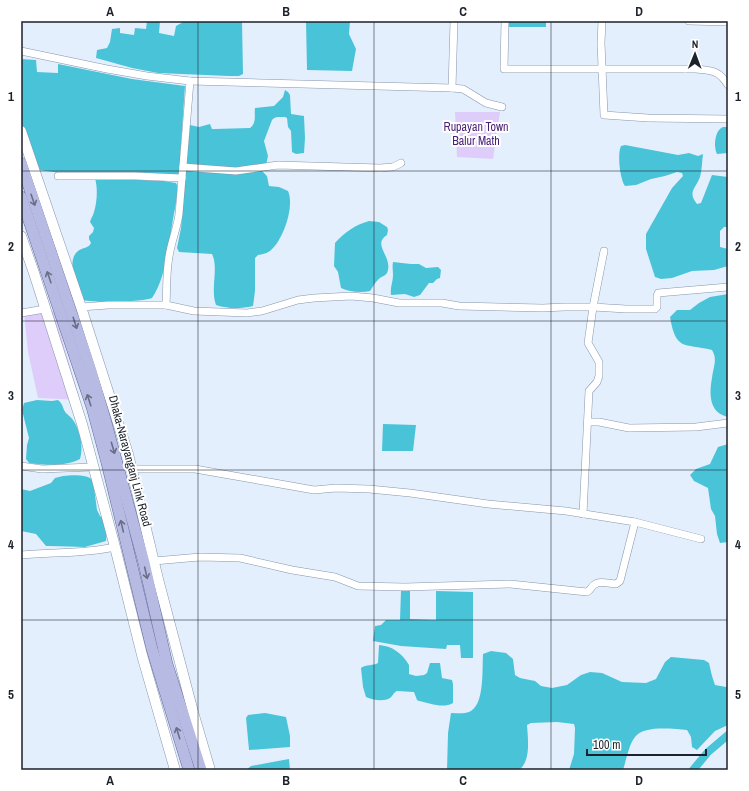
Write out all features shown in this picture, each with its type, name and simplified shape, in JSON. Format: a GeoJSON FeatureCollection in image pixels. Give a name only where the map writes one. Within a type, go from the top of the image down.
{"type":"FeatureCollection","features":[{"type":"Feature","properties":{"kind":"main road","name":"Dhaka-Narayanganj Link Road"},"geometry":{"type":"LineString","coordinates":[[21,163],[101,404],[139,543],[167,664],[188,713],[201,770]]}},
{"type":"Feature","properties":{"kind":"main road","name":"Dhaka-Narayanganj Link Road"},"geometry":{"type":"LineString","coordinates":[[21,197],[92,407],[152,649],[189,770]]}},
{"type":"Feature","properties":{"kind":"street"},"geometry":{"type":"LineString","coordinates":[[452,88],[454,21]]}},
{"type":"Feature","properties":{"kind":"street"},"geometry":{"type":"LineString","coordinates":[[505,21],[504,68],[712,71],[721,75],[728,85]]}},
{"type":"Feature","properties":{"kind":"street"},"geometry":{"type":"LineString","coordinates":[[602,21],[601,44],[604,115],[648,118],[728,119]]}},
{"type":"Feature","properties":{"kind":"street"},"geometry":{"type":"LineString","coordinates":[[688,21],[728,22]]}},
{"type":"Feature","properties":{"kind":"street"},"geometry":{"type":"LineString","coordinates":[[21,51],[107,69],[147,76],[190,81],[463,89],[486,103],[502,108]]}},
{"type":"Feature","properties":{"kind":"street"},"geometry":{"type":"LineString","coordinates":[[166,305],[166,278],[171,243],[176,229],[190,81]]}},
{"type":"Feature","properties":{"kind":"street"},"geometry":{"type":"LineString","coordinates":[[21,131],[81,307],[132,469],[188,713],[210,770]]}},
{"type":"Feature","properties":{"kind":"street"},"geometry":{"type":"LineString","coordinates":[[183,167],[236,171],[278,165],[380,168],[393,167],[401,163]]}},
{"type":"Feature","properties":{"kind":"street"},"geometry":{"type":"LineString","coordinates":[[58,176],[182,178]]}},
{"type":"Feature","properties":{"kind":"street"},"geometry":{"type":"LineString","coordinates":[[21,236],[82,424],[142,655],[175,770]]}},
{"type":"Feature","properties":{"kind":"street"},"geometry":{"type":"LineString","coordinates":[[583,514],[589,391],[597,382],[599,376],[599,362],[588,343],[590,322],[604,251]]}},
{"type":"Feature","properties":{"kind":"street"},"geometry":{"type":"LineString","coordinates":[[81,307],[108,305],[166,305],[194,311],[247,312],[262,311],[304,299],[332,296],[351,296],[374,298],[399,303],[442,303],[459,306],[655,309],[657,307],[658,293],[728,287]]}},
{"type":"Feature","properties":{"kind":"street"},"geometry":{"type":"LineString","coordinates":[[21,313],[45,309]]}},
{"type":"Feature","properties":{"kind":"street"},"geometry":{"type":"LineString","coordinates":[[588,422],[636,428],[696,427],[728,423]]}},
{"type":"Feature","properties":{"kind":"street"},"geometry":{"type":"LineString","coordinates":[[21,466],[42,469],[93,467]]}},
{"type":"Feature","properties":{"kind":"street"},"geometry":{"type":"LineString","coordinates":[[132,469],[194,469],[314,490],[336,488],[369,489],[583,514],[635,522],[701,539]]}},
{"type":"Feature","properties":{"kind":"street"},"geometry":{"type":"LineString","coordinates":[[154,561],[200,557],[240,558],[292,570],[335,577],[358,586],[405,587],[510,584],[587,592],[591,590],[593,585],[598,583],[616,584],[620,581],[635,522]]}},
{"type":"Feature","properties":{"kind":"street"},"geometry":{"type":"LineString","coordinates":[[21,555],[99,551],[115,547]]}},
{"type":"Feature","properties":{"kind":"green space","name":"Rupayan Town Balur Math"},"geometry":{"type":"Polygon","coordinates":[[[455,112],[500,112],[493,159],[457,157],[455,112]]]}},
{"type":"Feature","properties":{"kind":"green space"},"geometry":{"type":"Polygon","coordinates":[[[54,311],[80,400],[38,398],[28,352],[24,313],[54,311]]]}},
{"type":"Feature","properties":{"kind":"water"},"geometry":{"type":"Polygon","coordinates":[[[147,21],[160,21],[159,33],[174,36],[176,26],[185,21],[242,21],[243,74],[239,76],[229,76],[158,73],[132,68],[96,58],[97,50],[107,48],[110,42],[112,29],[120,28],[120,33],[134,35],[135,28],[146,29],[147,21]]]}},
{"type":"Feature","properties":{"kind":"water"},"geometry":{"type":"Polygon","coordinates":[[[306,21],[350,21],[349,34],[356,49],[352,71],[307,70],[306,21]]]}},
{"type":"Feature","properties":{"kind":"water"},"geometry":{"type":"Polygon","coordinates":[[[509,21],[546,21],[546,27],[509,27],[509,21]]]}},
{"type":"Feature","properties":{"kind":"water"},"geometry":{"type":"Polygon","coordinates":[[[21,59],[36,60],[37,72],[58,73],[58,64],[132,79],[185,86],[179,174],[61,173],[39,170],[28,147],[21,124],[21,59]]]}},
{"type":"Feature","properties":{"kind":"water"},"geometry":{"type":"Polygon","coordinates":[[[285,90],[290,95],[291,114],[304,116],[304,153],[296,154],[292,152],[291,131],[288,127],[287,118],[278,117],[272,120],[264,141],[268,156],[266,165],[245,168],[186,165],[190,125],[199,127],[210,124],[212,129],[250,128],[254,124],[255,108],[274,106],[283,97],[285,90]]]}},
{"type":"Feature","properties":{"kind":"water"},"geometry":{"type":"Polygon","coordinates":[[[723,127],[728,127],[728,153],[717,154],[715,147],[716,139],[718,131],[723,127]]]}},
{"type":"Feature","properties":{"kind":"water"},"geometry":{"type":"Polygon","coordinates":[[[625,145],[678,155],[689,153],[698,156],[703,154],[700,177],[692,193],[697,204],[701,203],[712,175],[728,177],[728,227],[724,227],[720,231],[720,247],[728,249],[728,266],[714,270],[692,271],[672,278],[661,279],[655,277],[646,249],[646,234],[672,188],[683,176],[682,173],[677,172],[636,185],[625,186],[623,183],[619,160],[621,146],[625,145]]]}},
{"type":"Feature","properties":{"kind":"water"},"geometry":{"type":"Polygon","coordinates":[[[186,170],[262,171],[267,176],[269,186],[279,187],[288,191],[290,197],[289,214],[283,232],[275,246],[270,251],[258,255],[255,258],[255,291],[253,306],[234,308],[216,305],[214,299],[215,266],[212,254],[179,252],[177,248],[181,228],[186,170]]]}},
{"type":"Feature","properties":{"kind":"water"},"geometry":{"type":"Polygon","coordinates":[[[95,178],[163,181],[176,183],[177,185],[176,202],[164,271],[157,290],[152,298],[118,302],[83,300],[74,274],[73,261],[74,256],[78,251],[91,243],[89,236],[93,232],[94,228],[90,222],[94,213],[97,195],[95,178]]]}},
{"type":"Feature","properties":{"kind":"water"},"geometry":{"type":"Polygon","coordinates":[[[369,221],[379,222],[387,227],[387,235],[381,243],[388,262],[387,273],[375,283],[370,291],[355,292],[341,288],[338,272],[334,266],[335,243],[350,229],[369,221]]]}},
{"type":"Feature","properties":{"kind":"water"},"geometry":{"type":"Polygon","coordinates":[[[393,262],[419,264],[426,268],[438,267],[441,270],[440,278],[433,283],[429,283],[420,295],[414,297],[405,294],[391,295],[393,262]]]}},
{"type":"Feature","properties":{"kind":"water"},"geometry":{"type":"Polygon","coordinates":[[[728,294],[728,417],[717,411],[712,402],[711,384],[715,360],[714,353],[712,350],[682,344],[678,341],[672,328],[670,317],[677,310],[690,310],[710,297],[728,294]]]}},
{"type":"Feature","properties":{"kind":"water"},"geometry":{"type":"Polygon","coordinates":[[[37,400],[58,400],[61,403],[66,413],[75,424],[79,434],[82,449],[80,459],[74,462],[55,465],[29,463],[26,459],[29,438],[22,410],[24,403],[37,400]]]}},
{"type":"Feature","properties":{"kind":"water"},"geometry":{"type":"Polygon","coordinates":[[[383,424],[416,425],[413,451],[382,451],[383,424]]]}},
{"type":"Feature","properties":{"kind":"water"},"geometry":{"type":"Polygon","coordinates":[[[728,444],[728,542],[720,543],[717,534],[715,516],[711,509],[708,488],[694,481],[690,475],[696,469],[710,464],[718,447],[728,444]]]}},
{"type":"Feature","properties":{"kind":"water"},"geometry":{"type":"Polygon","coordinates":[[[63,476],[83,476],[93,480],[97,510],[100,516],[104,519],[107,531],[106,541],[85,547],[46,546],[36,534],[21,531],[21,489],[30,491],[51,483],[55,478],[63,476]]]}},
{"type":"Feature","properties":{"kind":"water"},"geometry":{"type":"Polygon","coordinates":[[[401,591],[410,591],[410,619],[436,620],[436,591],[473,592],[473,658],[461,658],[460,645],[447,645],[446,649],[401,646],[373,641],[375,626],[381,625],[386,620],[400,620],[401,591]]]}},
{"type":"Feature","properties":{"kind":"water"},"geometry":{"type":"Polygon","coordinates":[[[379,645],[388,647],[400,654],[409,665],[409,674],[416,676],[424,675],[427,673],[430,663],[440,663],[442,678],[452,680],[453,703],[440,706],[419,701],[417,700],[414,692],[397,691],[390,698],[385,700],[375,700],[366,697],[363,687],[361,668],[378,663],[379,645]]]}},
{"type":"Feature","properties":{"kind":"water"},"geometry":{"type":"Polygon","coordinates":[[[491,651],[506,653],[513,659],[515,675],[520,678],[535,681],[541,686],[552,688],[567,685],[581,675],[590,672],[602,673],[622,682],[646,683],[656,679],[665,662],[671,657],[704,660],[709,663],[715,685],[728,686],[728,725],[715,731],[697,750],[692,747],[691,737],[687,730],[652,729],[639,733],[635,737],[629,748],[623,770],[569,770],[574,754],[574,724],[557,722],[531,723],[527,725],[527,755],[523,766],[519,770],[447,770],[448,733],[451,713],[467,713],[474,708],[478,702],[482,686],[483,654],[491,651]]]}},
{"type":"Feature","properties":{"kind":"water"},"geometry":{"type":"Polygon","coordinates":[[[265,713],[286,717],[290,736],[290,747],[249,750],[246,718],[248,715],[265,713]]]}},
{"type":"Feature","properties":{"kind":"water"},"geometry":{"type":"Polygon","coordinates":[[[289,759],[290,770],[246,770],[251,766],[289,759]]]}},
{"type":"Feature","properties":{"kind":"waterway"},"geometry":{"type":"LineString","coordinates":[[693,770],[708,752],[728,735]]}}]}
